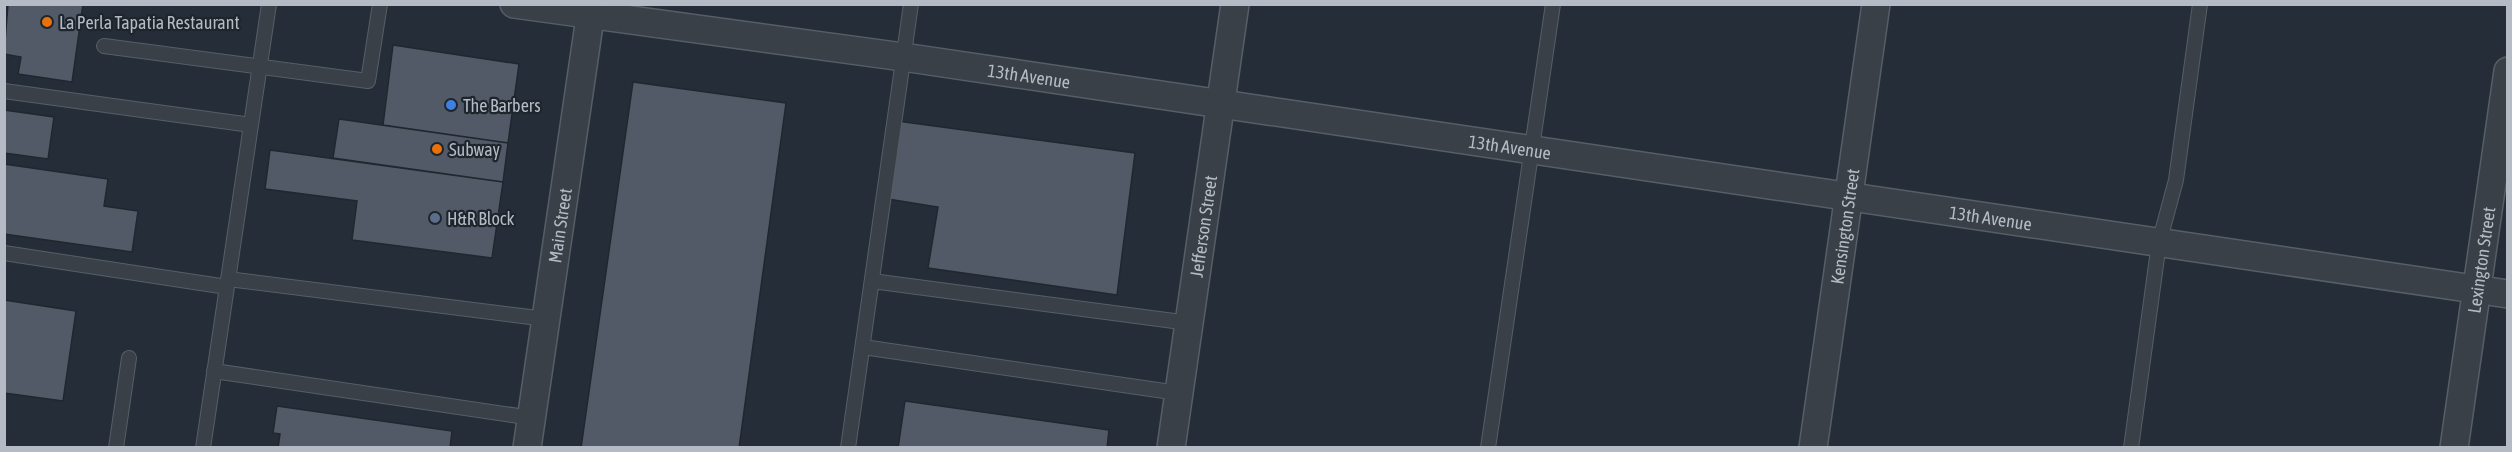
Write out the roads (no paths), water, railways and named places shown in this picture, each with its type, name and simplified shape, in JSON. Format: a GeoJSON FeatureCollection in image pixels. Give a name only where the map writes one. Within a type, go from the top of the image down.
{"type":"FeatureCollection","features":[{"type":"Feature","properties":{"kind":"street","name":"13th Avenue"},"geometry":{"type":"LineString","coordinates":[[514,4],[591,10],[1532,152],[2508,294]]}},
{"type":"Feature","properties":{"kind":"street","name":"Jefferson Street"},"geometry":{"type":"LineString","coordinates":[[1171,447],[1235,4]]}},
{"type":"Feature","properties":{"kind":"street","name":"Kensington Street"},"geometry":{"type":"LineString","coordinates":[[1813,447],[1876,4]]}},
{"type":"Feature","properties":{"kind":"street","name":"Main Street"},"geometry":{"type":"LineString","coordinates":[[527,447],[591,10]]}},
{"type":"Feature","properties":{"kind":"street","name":"Lexington Street"},"geometry":{"type":"LineString","coordinates":[[2454,447],[2508,71]]}},
{"type":"Feature","properties":{"kind":"lane"},"geometry":{"type":"LineString","coordinates":[[203,447],[269,4]]}},
{"type":"Feature","properties":{"kind":"lane"},"geometry":{"type":"LineString","coordinates":[[105,46],[368,81],[380,4]]}},
{"type":"Feature","properties":{"kind":"lane"},"geometry":{"type":"LineString","coordinates":[[848,447],[911,4]]}},
{"type":"Feature","properties":{"kind":"lane"},"geometry":{"type":"LineString","coordinates":[[1488,447],[1553,4]]}},
{"type":"Feature","properties":{"kind":"lane"},"geometry":{"type":"LineString","coordinates":[[2131,447],[2159,243],[2176,180],[2200,4]]}},
{"type":"Feature","properties":{"kind":"lane"},"geometry":{"type":"LineString","coordinates":[[4,91],[251,126]]}},
{"type":"Feature","properties":{"kind":"lane"},"geometry":{"type":"LineString","coordinates":[[4,253],[227,283],[546,320]]}},
{"type":"Feature","properties":{"kind":"lane"},"geometry":{"type":"LineString","coordinates":[[872,281],[1189,323]]}},
{"type":"Feature","properties":{"kind":"lane"},"geometry":{"type":"LineString","coordinates":[[863,346],[1178,393]]}},
{"type":"Feature","properties":{"kind":"lane"},"geometry":{"type":"LineString","coordinates":[[116,447],[129,358]]}},
{"type":"Feature","properties":{"kind":"lane"},"geometry":{"type":"LineString","coordinates":[[214,371],[532,418]]}},
{"type":"Feature","properties":{"kind":"place","name":"La Perla Tapatia Restaurant"},"geometry":{"type":"Point","coordinates":[47,22]}},
{"type":"Feature","properties":{"kind":"place","name":"The Barbers"},"geometry":{"type":"Point","coordinates":[451,105]}},
{"type":"Feature","properties":{"kind":"place","name":"Subway"},"geometry":{"type":"Point","coordinates":[437,149]}},
{"type":"Feature","properties":{"kind":"place","name":"H&R Block"},"geometry":{"type":"Point","coordinates":[435,218]}}]}
